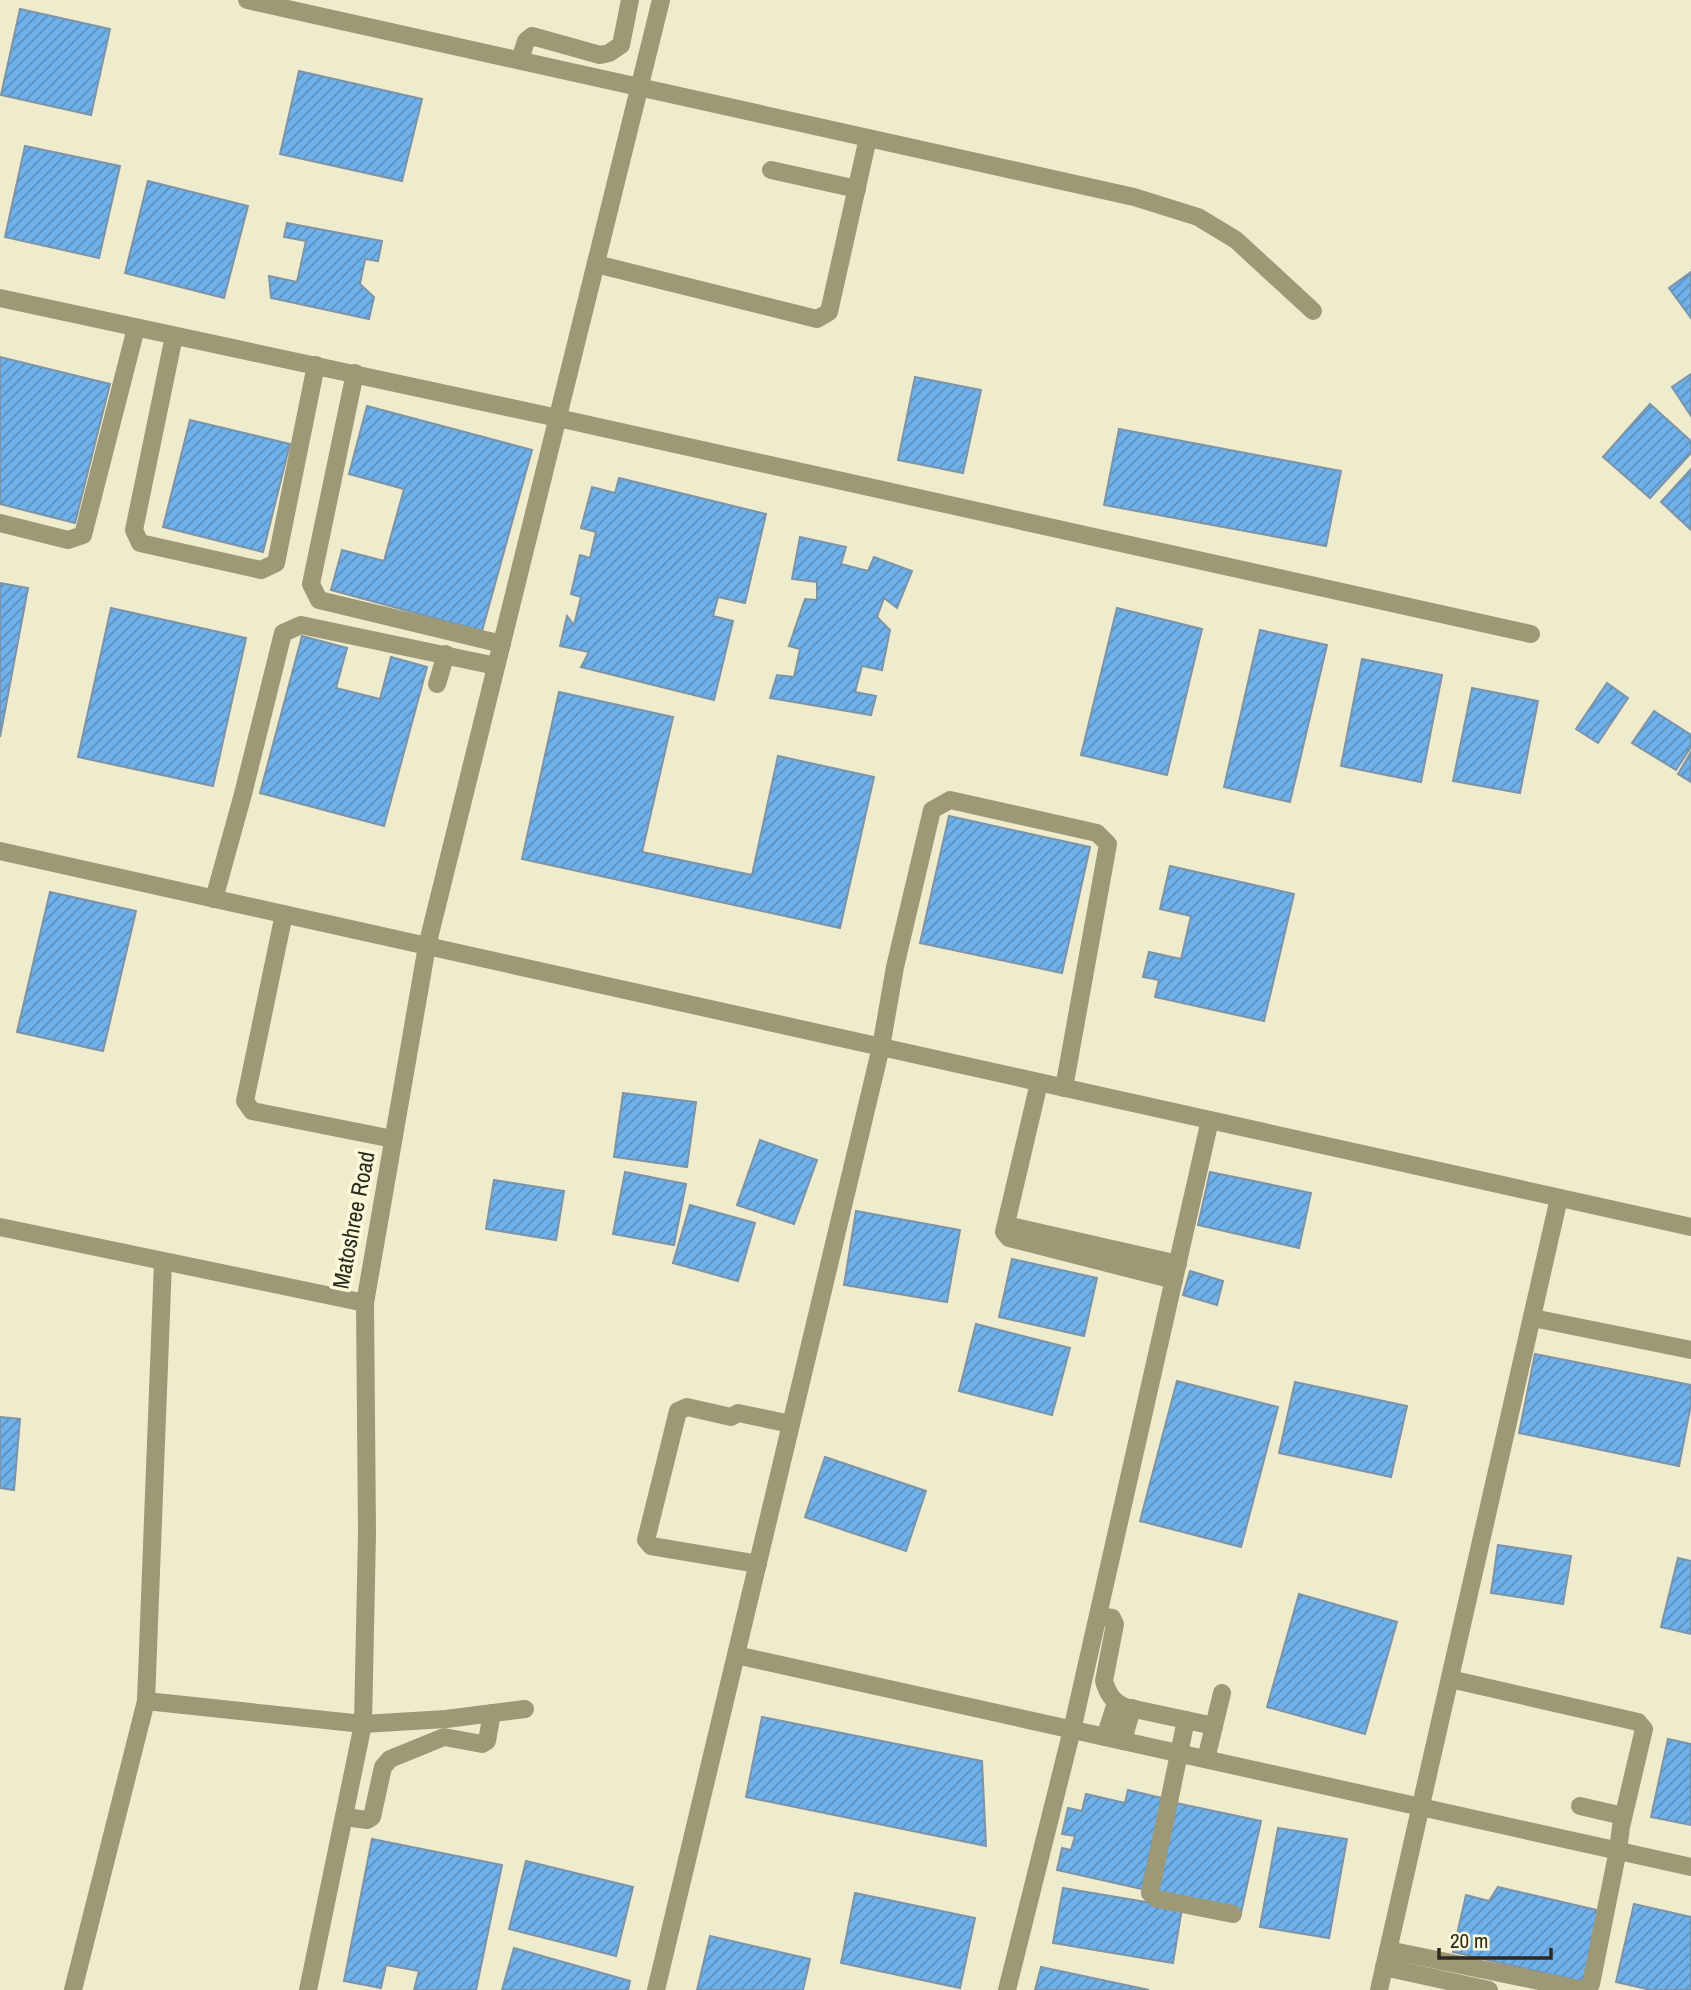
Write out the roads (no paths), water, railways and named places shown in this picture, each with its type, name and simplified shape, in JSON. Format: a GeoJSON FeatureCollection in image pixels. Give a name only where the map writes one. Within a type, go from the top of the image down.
{"type":"FeatureCollection","features":[{"type":"Feature","properties":{"kind":"street"},"geometry":{"type":"LineString","coordinates":[[247,0],[1134,197],[1198,217],[1236,240],[1313,311]]}},
{"type":"Feature","properties":{"kind":"street"},"geometry":{"type":"LineString","coordinates":[[520,60],[526,41],[532,36],[600,55],[609,53],[621,45],[630,0]]}},
{"type":"Feature","properties":{"kind":"street","name":"Matoshree Road"},"geometry":{"type":"LineString","coordinates":[[0,1227],[365,1303],[427,946],[661,0]]}},
{"type":"Feature","properties":{"kind":"street"},"geometry":{"type":"LineString","coordinates":[[553,69],[558,43]]}},
{"type":"Feature","properties":{"kind":"street"},"geometry":{"type":"LineString","coordinates":[[590,77],[594,53]]}},
{"type":"Feature","properties":{"kind":"street"},"geometry":{"type":"LineString","coordinates":[[596,264],[817,319],[829,312],[868,138]]}},
{"type":"Feature","properties":{"kind":"street"},"geometry":{"type":"LineString","coordinates":[[772,170],[857,188]]}},
{"type":"Feature","properties":{"kind":"street"},"geometry":{"type":"LineString","coordinates":[[0,298],[355,373],[1531,634]]}},
{"type":"Feature","properties":{"kind":"street"},"geometry":{"type":"LineString","coordinates":[[0,523],[68,540],[83,535],[136,328]]}},
{"type":"Feature","properties":{"kind":"street"},"geometry":{"type":"LineString","coordinates":[[174,336],[134,530],[140,544],[261,570],[276,563],[316,365]]}},
{"type":"Feature","properties":{"kind":"street"},"geometry":{"type":"LineString","coordinates":[[355,373],[311,584],[319,600],[502,644]]}},
{"type":"Feature","properties":{"kind":"street"},"geometry":{"type":"LineString","coordinates":[[214,899],[284,634],[301,625],[496,666]]}},
{"type":"Feature","properties":{"kind":"street"},"geometry":{"type":"LineString","coordinates":[[437,684],[446,654]]}},
{"type":"Feature","properties":{"kind":"street"},"geometry":{"type":"LineString","coordinates":[[656,1990],[881,1047],[895,967],[932,810],[950,800],[1097,833],[1108,844],[1064,1088]]}},
{"type":"Feature","properties":{"kind":"street"},"geometry":{"type":"LineString","coordinates":[[0,851],[1691,1227]]}},
{"type":"Feature","properties":{"kind":"street"},"geometry":{"type":"LineString","coordinates":[[284,914],[245,1101],[252,1111],[393,1139]]}},
{"type":"Feature","properties":{"kind":"street"},"geometry":{"type":"LineString","coordinates":[[1039,1083],[1004,1232],[1009,1238],[1176,1272]]}},
{"type":"Feature","properties":{"kind":"street"},"geometry":{"type":"LineString","coordinates":[[1007,1990],[1072,1730],[1210,1120]]}},
{"type":"Feature","properties":{"kind":"street"},"geometry":{"type":"LineString","coordinates":[[1379,1990],[1559,1198]]}},
{"type":"Feature","properties":{"kind":"street"},"geometry":{"type":"LineString","coordinates":[[73,1990],[146,1701],[163,1262]]}},
{"type":"Feature","properties":{"kind":"street"},"geometry":{"type":"LineString","coordinates":[[307,1990],[363,1724],[367,1534],[365,1303]]}},
{"type":"Feature","properties":{"kind":"street"},"geometry":{"type":"LineString","coordinates":[[1533,1318],[1691,1350]]}},
{"type":"Feature","properties":{"kind":"street"},"geometry":{"type":"LineString","coordinates":[[758,1563],[651,1546],[646,1540],[678,1411],[687,1408],[732,1417],[738,1413],[791,1424]]}},
{"type":"Feature","properties":{"kind":"street"},"geometry":{"type":"LineString","coordinates":[[1098,1616],[1112,1618],[1115,1624],[1104,1681],[1107,1690],[1124,1706],[1214,1726]]}},
{"type":"Feature","properties":{"kind":"street"},"geometry":{"type":"LineString","coordinates":[[1092,1641],[1110,1645]]}},
{"type":"Feature","properties":{"kind":"street"},"geometry":{"type":"LineString","coordinates":[[736,1655],[1691,1867]]}},
{"type":"Feature","properties":{"kind":"street"},"geometry":{"type":"LineString","coordinates":[[1086,1665],[1106,1670]]}},
{"type":"Feature","properties":{"kind":"street"},"geometry":{"type":"LineString","coordinates":[[1386,1959],[1583,1990],[1591,1984],[1623,1816],[1644,1729],[1638,1722],[1450,1679]]}},
{"type":"Feature","properties":{"kind":"street"},"geometry":{"type":"LineString","coordinates":[[1206,1759],[1222,1693]]}},
{"type":"Feature","properties":{"kind":"street"},"geometry":{"type":"LineString","coordinates":[[146,1701],[363,1724],[446,1720],[525,1709]]}},
{"type":"Feature","properties":{"kind":"street"},"geometry":{"type":"LineString","coordinates":[[1105,1737],[1124,1706]]}},
{"type":"Feature","properties":{"kind":"street"},"geometry":{"type":"LineString","coordinates":[[1124,1706],[1124,1741]]}},
{"type":"Feature","properties":{"kind":"street"},"geometry":{"type":"LineString","coordinates":[[345,1817],[366,1820],[372,1817],[383,1767],[390,1759],[444,1737],[482,1744],[487,1741],[492,1713]]}},
{"type":"Feature","properties":{"kind":"street"},"geometry":{"type":"LineString","coordinates":[[1186,1720],[1150,1893],[1157,1899],[1233,1914]]}},
{"type":"Feature","properties":{"kind":"street"},"geometry":{"type":"LineString","coordinates":[[1580,1806],[1623,1816]]}},
{"type":"Feature","properties":{"kind":"street"},"geometry":{"type":"LineString","coordinates":[[1386,1959],[1426,1983],[1489,1990]]}}]}
